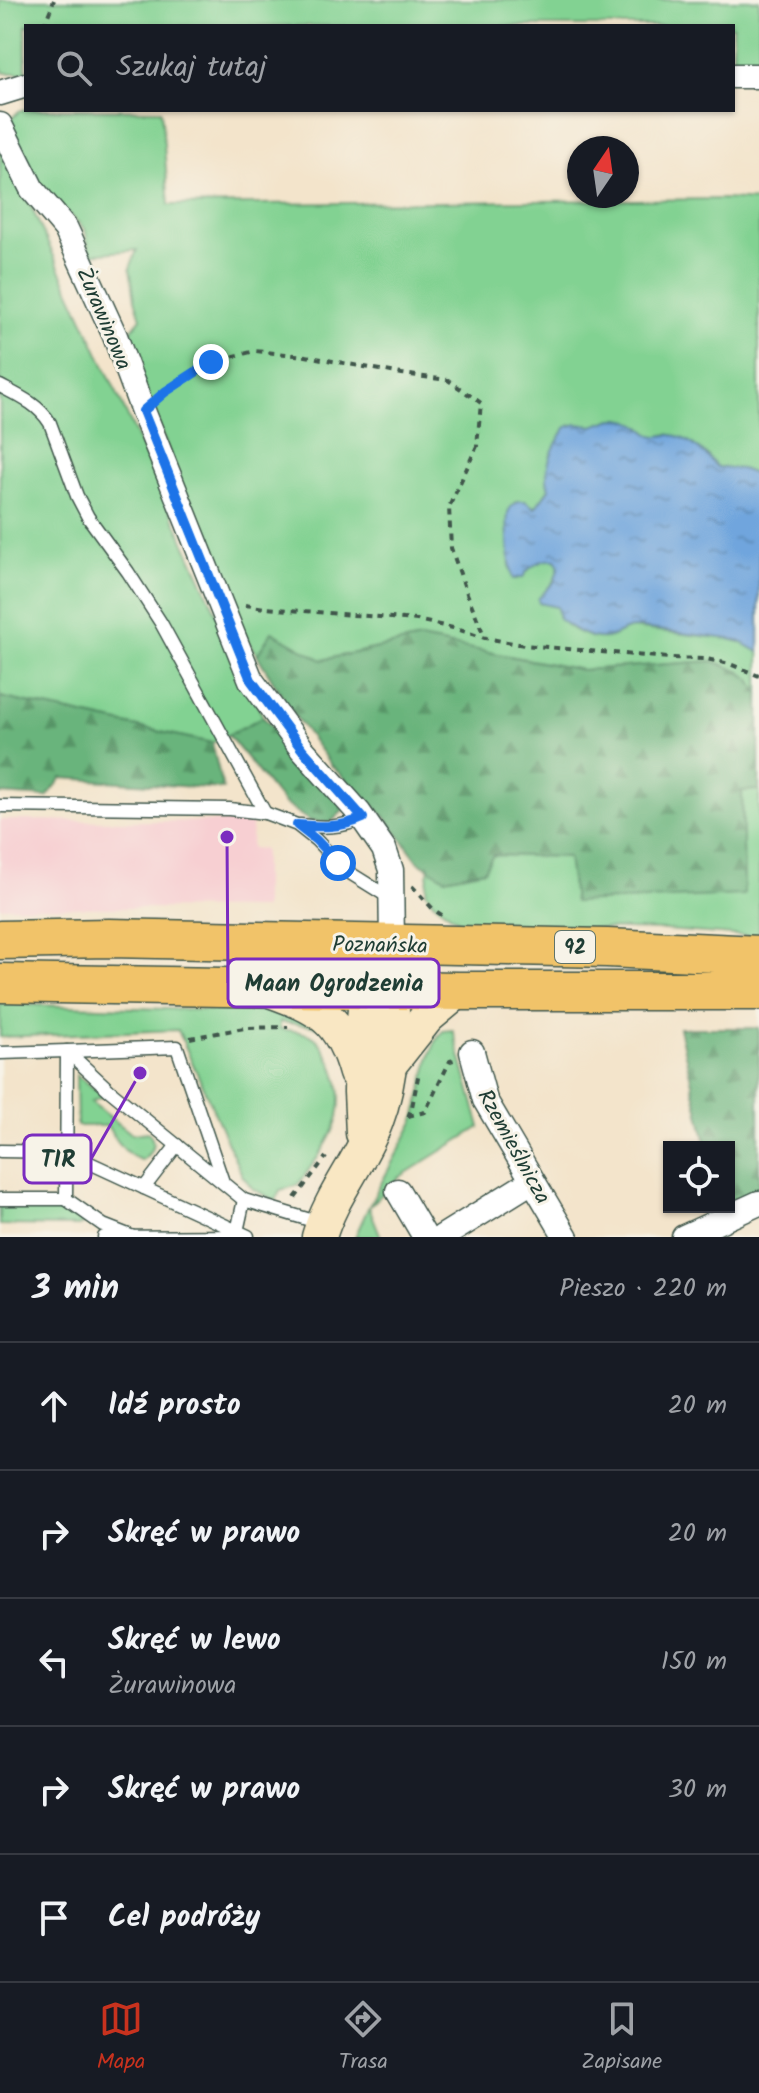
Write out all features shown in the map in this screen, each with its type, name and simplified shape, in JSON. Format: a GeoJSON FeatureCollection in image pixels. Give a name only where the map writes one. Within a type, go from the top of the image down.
{"type":"FeatureCollection","features":[{"type":"Feature","properties":{"kind":"main road","name":"Poznańska"},"geometry":{"type":"LineString","coordinates":[[0,940],[109,938],[622,948],[759,955]]}},
{"type":"Feature","properties":{"kind":"main road","name":"Poznańska"},"geometry":{"type":"LineString","coordinates":[[0,983],[458,991],[759,991]]}},
{"type":"Feature","properties":{"kind":"street"},"geometry":{"type":"LineString","coordinates":[[735,76],[759,76]]}},
{"type":"Feature","properties":{"kind":"street"},"geometry":{"type":"LineString","coordinates":[[0,93],[24,86]]}},
{"type":"Feature","properties":{"kind":"street","name":"Żurawinowa"},"geometry":{"type":"LineString","coordinates":[[0,125],[32,189],[66,229],[115,336],[251,680],[302,749],[363,818],[388,858],[391,870],[392,944]]}},
{"type":"Feature","properties":{"kind":"street"},"geometry":{"type":"LineString","coordinates":[[364,1149],[362,1040],[392,944]]}},
{"type":"Feature","properties":{"kind":"street"},"geometry":{"type":"LineString","coordinates":[[261,987],[304,1003],[328,1019],[345,1039],[361,1092]]}},
{"type":"Feature","properties":{"kind":"street"},"geometry":{"type":"LineString","coordinates":[[321,1230],[337,1192],[364,1149],[382,1105],[389,1065],[379,989]]}},
{"type":"Feature","properties":{"kind":"street"},"geometry":{"type":"LineString","coordinates":[[389,1065],[427,1017],[458,991]]}},
{"type":"Feature","properties":{"kind":"street","name":"Rzemieślnicza"},"geometry":{"type":"LineString","coordinates":[[472,1052],[485,1100],[566,1237]]}},
{"type":"Feature","properties":{"kind":"street"},"geometry":{"type":"LineString","coordinates":[[442,1237],[532,1181]]}},
{"type":"Feature","properties":{"kind":"street"},"geometry":{"type":"LineString","coordinates":[[398,1191],[425,1237]]}},
{"type":"Feature","properties":{"kind":"street"},"geometry":{"type":"LineString","coordinates":[[684,1237],[759,1203]]}},
{"type":"Feature","properties":{"kind":"lane"},"geometry":{"type":"LineString","coordinates":[[0,386],[37,407],[50,423],[88,517],[161,623],[265,813]]}},
{"type":"Feature","properties":{"kind":"lane"},"geometry":{"type":"LineString","coordinates":[[0,806],[229,809],[265,813],[297,825],[336,827],[363,818]]}},
{"type":"Feature","properties":{"kind":"lane"},"geometry":{"type":"LineString","coordinates":[[297,825],[345,870],[390,898]]}},
{"type":"Feature","properties":{"kind":"lane"},"geometry":{"type":"LineString","coordinates":[[0,1053],[177,1047],[223,1182]]}},
{"type":"Feature","properties":{"kind":"lane"},"geometry":{"type":"LineString","coordinates":[[67,1051],[109,1090],[244,1200],[285,1212],[321,1230]]}},
{"type":"Feature","properties":{"kind":"lane"},"geometry":{"type":"LineString","coordinates":[[66,1199],[67,1051]]}},
{"type":"Feature","properties":{"kind":"lane"},"geometry":{"type":"LineString","coordinates":[[144,1188],[177,1145]]}},
{"type":"Feature","properties":{"kind":"lane"},"geometry":{"type":"LineString","coordinates":[[0,1151],[66,1152],[244,1235]]}},
{"type":"Feature","properties":{"kind":"lane"},"geometry":{"type":"LineString","coordinates":[[0,1199],[66,1199],[103,1225],[131,1236]]}},
{"type":"Feature","properties":{"kind":"lane"},"geometry":{"type":"LineString","coordinates":[[244,1200],[244,1235]]}},
{"type":"Feature","properties":{"kind":"lane"},"geometry":{"type":"LineString","coordinates":[[104,1237],[244,1235]]}},
{"type":"Feature","properties":{"kind":"path"},"geometry":{"type":"LineString","coordinates":[[45,24],[54,0]]}},
{"type":"Feature","properties":{"kind":"path"},"geometry":{"type":"LineString","coordinates":[[143,411],[165,392],[211,362],[255,351],[306,356],[448,380],[481,403],[477,446],[449,507],[451,548],[485,638]]}},
{"type":"Feature","properties":{"kind":"path"},"geometry":{"type":"LineString","coordinates":[[219,600],[265,608],[417,620],[524,645],[706,659],[730,664],[759,676]]}},
{"type":"Feature","properties":{"kind":"path"},"geometry":{"type":"LineString","coordinates":[[388,858],[433,909],[449,920]]}},
{"type":"Feature","properties":{"kind":"path"},"geometry":{"type":"LineString","coordinates":[[177,1047],[187,1038],[244,1028],[281,1026]]}},
{"type":"Feature","properties":{"kind":"path"},"geometry":{"type":"LineString","coordinates":[[408,1116],[425,1112],[450,1061],[472,1052]]}},
{"type":"Feature","properties":{"kind":"path"},"geometry":{"type":"LineString","coordinates":[[285,1212],[326,1156]]}},
{"type":"Feature","properties":{"kind":"shaded area"},"geometry":{"type":"Polygon","coordinates":[[[0,820],[252,822],[251,848],[264,849],[264,909],[0,907],[0,820]]]}},
{"type":"Feature","properties":{"kind":"green space"},"geometry":{"type":"Polygon","coordinates":[[[0,0],[759,0],[759,62],[735,62],[735,24],[24,24],[24,73],[4,73],[0,65],[0,0]]]}},
{"type":"Feature","properties":{"kind":"green space"},"geometry":{"type":"Polygon","coordinates":[[[24,110],[24,112],[161,112],[169,205],[567,201],[567,208],[639,208],[639,200],[759,201],[759,476],[741,469],[716,467],[708,456],[688,441],[668,434],[657,437],[621,419],[593,426],[572,425],[564,430],[550,457],[549,489],[535,508],[525,501],[516,502],[508,518],[510,568],[516,579],[523,577],[540,562],[553,559],[558,562],[555,580],[539,603],[557,607],[560,611],[558,615],[572,629],[600,638],[631,628],[741,642],[759,652],[759,694],[751,680],[740,672],[713,661],[582,670],[420,639],[322,660],[272,632],[257,655],[222,597],[129,344],[132,329],[141,318],[130,268],[137,250],[90,254],[85,229],[37,185],[12,129],[11,119],[24,110]]]}},
{"type":"Feature","properties":{"kind":"green space"},"geometry":{"type":"Polygon","coordinates":[[[0,139],[263,717],[212,743],[0,697],[0,139]]]}},
{"type":"Feature","properties":{"kind":"green space"},"geometry":{"type":"Polygon","coordinates":[[[272,632],[322,660],[420,639],[582,670],[713,661],[740,672],[751,680],[759,694],[759,790],[742,791],[744,895],[574,902],[568,857],[493,855],[484,870],[445,878],[419,862],[386,818],[331,765],[292,712],[257,655],[272,632]]]}},
{"type":"Feature","properties":{"kind":"green space"},"geometry":{"type":"Polygon","coordinates":[[[0,697],[212,743],[223,789],[62,778],[47,797],[0,794],[0,697]]]}},
{"type":"Feature","properties":{"kind":"green space"},"geometry":{"type":"Polygon","coordinates":[[[263,717],[347,807],[330,823],[310,821],[283,803],[228,735],[263,717]]]}},
{"type":"Feature","properties":{"kind":"green space"},"geometry":{"type":"Polygon","coordinates":[[[742,790],[759,790],[759,937],[665,930],[465,925],[433,902],[426,891],[429,868],[445,878],[484,870],[492,855],[568,857],[574,901],[744,894],[742,790]]]}},
{"type":"Feature","properties":{"kind":"green space"},"geometry":{"type":"Polygon","coordinates":[[[0,1004],[288,1010],[322,1027],[280,1022],[280,1029],[313,1036],[327,1054],[338,1082],[340,1098],[334,1128],[328,1142],[299,1183],[280,1190],[276,1201],[253,1189],[242,1175],[178,1030],[0,1037],[0,1004]]]}},
{"type":"Feature","properties":{"kind":"green space"},"geometry":{"type":"Polygon","coordinates":[[[679,1028],[759,1028],[759,1191],[735,1201],[735,1141],[706,1141],[679,1028]]]}},
{"type":"Feature","properties":{"kind":"green space"},"geometry":{"type":"Polygon","coordinates":[[[453,1030],[480,1127],[398,1178],[369,1207],[381,1237],[355,1237],[368,1208],[415,1120],[437,1038],[443,1031],[453,1030]]]}},
{"type":"Feature","properties":{"kind":"green space"},"geometry":{"type":"Polygon","coordinates":[[[76,1075],[104,1096],[91,1102],[132,1134],[148,1132],[153,1143],[151,1151],[142,1160],[122,1147],[107,1126],[77,1126],[76,1075]]]}},
{"type":"Feature","properties":{"kind":"green space"},"geometry":{"type":"Polygon","coordinates":[[[0,1207],[68,1209],[83,1219],[83,1224],[0,1225],[0,1207]]]}},
{"type":"Feature","properties":{"kind":"water"},"geometry":{"type":"Polygon","coordinates":[[[613,419],[632,422],[655,436],[683,438],[717,467],[741,469],[759,476],[759,652],[729,639],[641,628],[626,629],[603,638],[589,636],[559,619],[557,607],[539,603],[538,599],[554,582],[559,566],[555,560],[541,562],[523,577],[513,579],[508,533],[510,508],[519,501],[525,501],[535,508],[549,489],[547,473],[550,456],[567,427],[577,424],[593,426],[613,419]]]}},
{"type":"Feature","properties":{"kind":"place","name":"Maan Ogrodzenia"},"geometry":{"type":"Point","coordinates":[227,837]}},
{"type":"Feature","properties":{"kind":"place","name":"TIR"},"geometry":{"type":"Point","coordinates":[140,1073]}},
{"type":"Feature","properties":{"kind":"route"},"geometry":{"type":"LineString","coordinates":[[211,362],[165,392],[143,411],[251,680],[302,749],[363,818],[336,827],[297,825],[338,863]]}}]}
